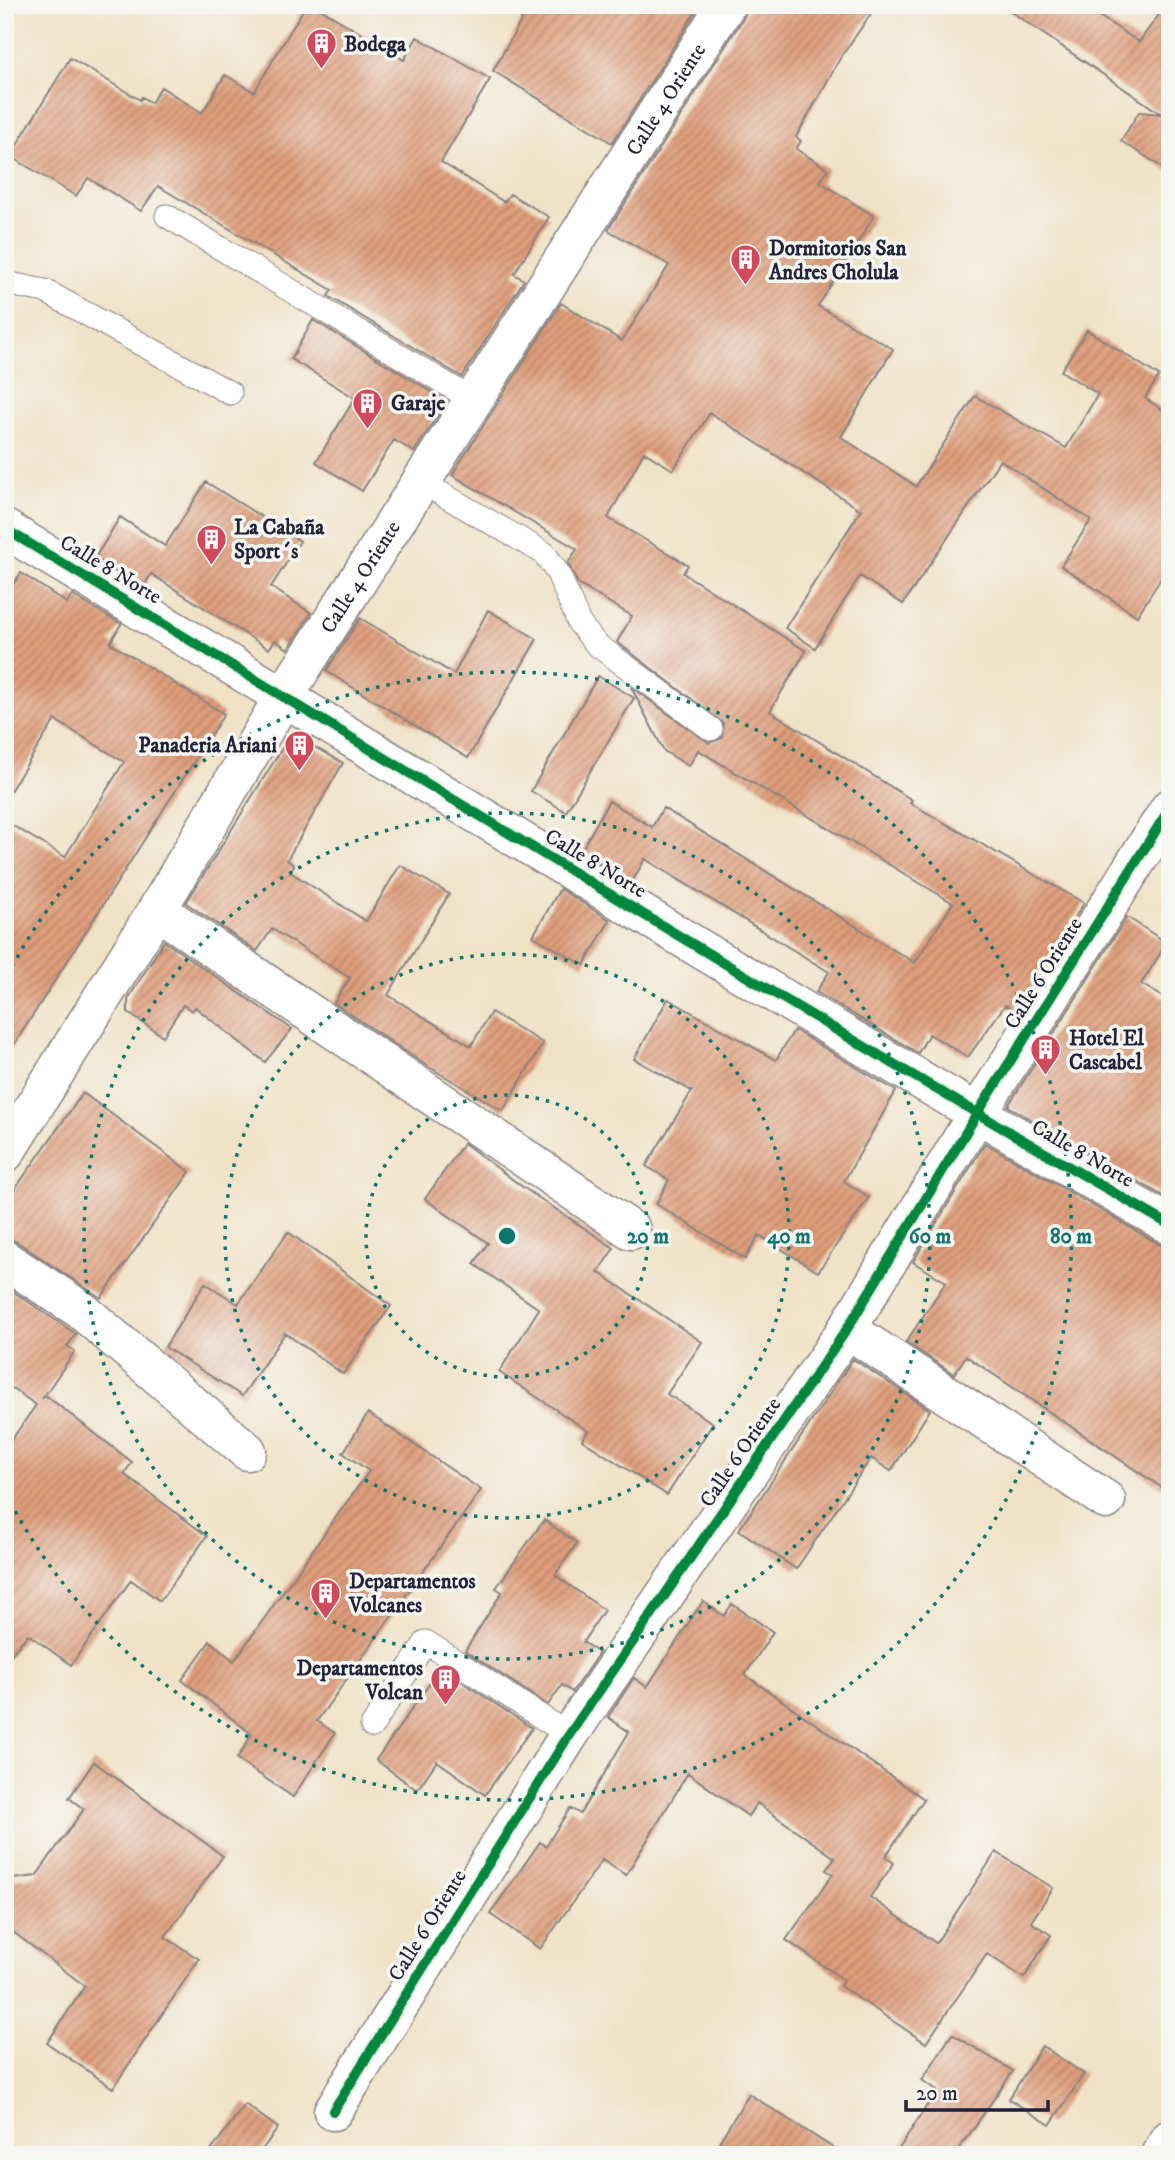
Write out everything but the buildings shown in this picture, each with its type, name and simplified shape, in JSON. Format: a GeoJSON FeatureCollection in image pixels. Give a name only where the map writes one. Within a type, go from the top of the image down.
{"type":"FeatureCollection","features":[{"type":"Feature","properties":{"kind":"street","name":"Calle 4 Oriente"},"geometry":{"type":"LineString","coordinates":[[5,1153],[157,910],[284,695],[726,5]]}},
{"type":"Feature","properties":{"kind":"street","name":"Calle 8 Norte"},"geometry":{"type":"LineString","coordinates":[[5,529],[977,1114],[1170,1225]]}},
{"type":"Feature","properties":{"kind":"street","name":"Calle 6 Oriente"},"geometry":{"type":"LineString","coordinates":[[334,2112],[569,1735],[847,1329],[977,1114],[1170,808]]}},
{"type":"Feature","properties":{"kind":"street"},"geometry":{"type":"LineString","coordinates":[[157,910],[631,1230]]}},
{"type":"Feature","properties":{"kind":"street"},"geometry":{"type":"LineString","coordinates":[[5,1260],[81,1310],[247,1451]]}},
{"type":"Feature","properties":{"kind":"street"},"geometry":{"type":"LineString","coordinates":[[847,1329],[1106,1500]]}},
{"type":"Feature","properties":{"kind":"street"},"geometry":{"type":"LineString","coordinates":[[1160,2155],[1170,2139]]}},
{"type":"Feature","properties":{"kind":"lane"},"geometry":{"type":"LineString","coordinates":[[167,216],[473,400]]}},
{"type":"Feature","properties":{"kind":"lane"},"geometry":{"type":"LineString","coordinates":[[5,283],[45,291],[230,393]]}},
{"type":"Feature","properties":{"kind":"lane"},"geometry":{"type":"LineString","coordinates":[[421,482],[544,553],[558,573],[579,624],[596,644],[711,729]]}},
{"type":"Feature","properties":{"kind":"lane"},"geometry":{"type":"LineString","coordinates":[[372,1726],[426,1642],[569,1735]]}},
{"type":"Feature","properties":{"kind":"cycle path"},"geometry":{"type":"LineString","coordinates":[[5,529],[731,967],[1170,1225]]}},
{"type":"Feature","properties":{"kind":"cycle path"},"geometry":{"type":"LineString","coordinates":[[333,2111],[569,1735],[847,1329],[977,1114],[1170,808]]}},
{"type":"Feature","properties":{"kind":"place","name":"Bodega"},"geometry":{"type":"Point","coordinates":[321,71]}},
{"type":"Feature","properties":{"kind":"place","name":"Dormitorios San Andres Cholula"},"geometry":{"type":"Point","coordinates":[746,287]}},
{"type":"Feature","properties":{"kind":"place","name":"Garaje"},"geometry":{"type":"Point","coordinates":[368,430]}},
{"type":"Feature","properties":{"kind":"place","name":"La Cabaña Sport´s"},"geometry":{"type":"Point","coordinates":[211,566]}},
{"type":"Feature","properties":{"kind":"place","name":"Panaderia Ariani"},"geometry":{"type":"Point","coordinates":[300,772]}},
{"type":"Feature","properties":{"kind":"place","name":"Hotel El Cascabel"},"geometry":{"type":"Point","coordinates":[1046,1077]}},
{"type":"Feature","properties":{"kind":"place","name":"Departamentos Volcanes"},"geometry":{"type":"Point","coordinates":[326,1620]}},
{"type":"Feature","properties":{"kind":"place","name":"Departamentos Volcan"},"geometry":{"type":"Point","coordinates":[446,1707]}}]}
